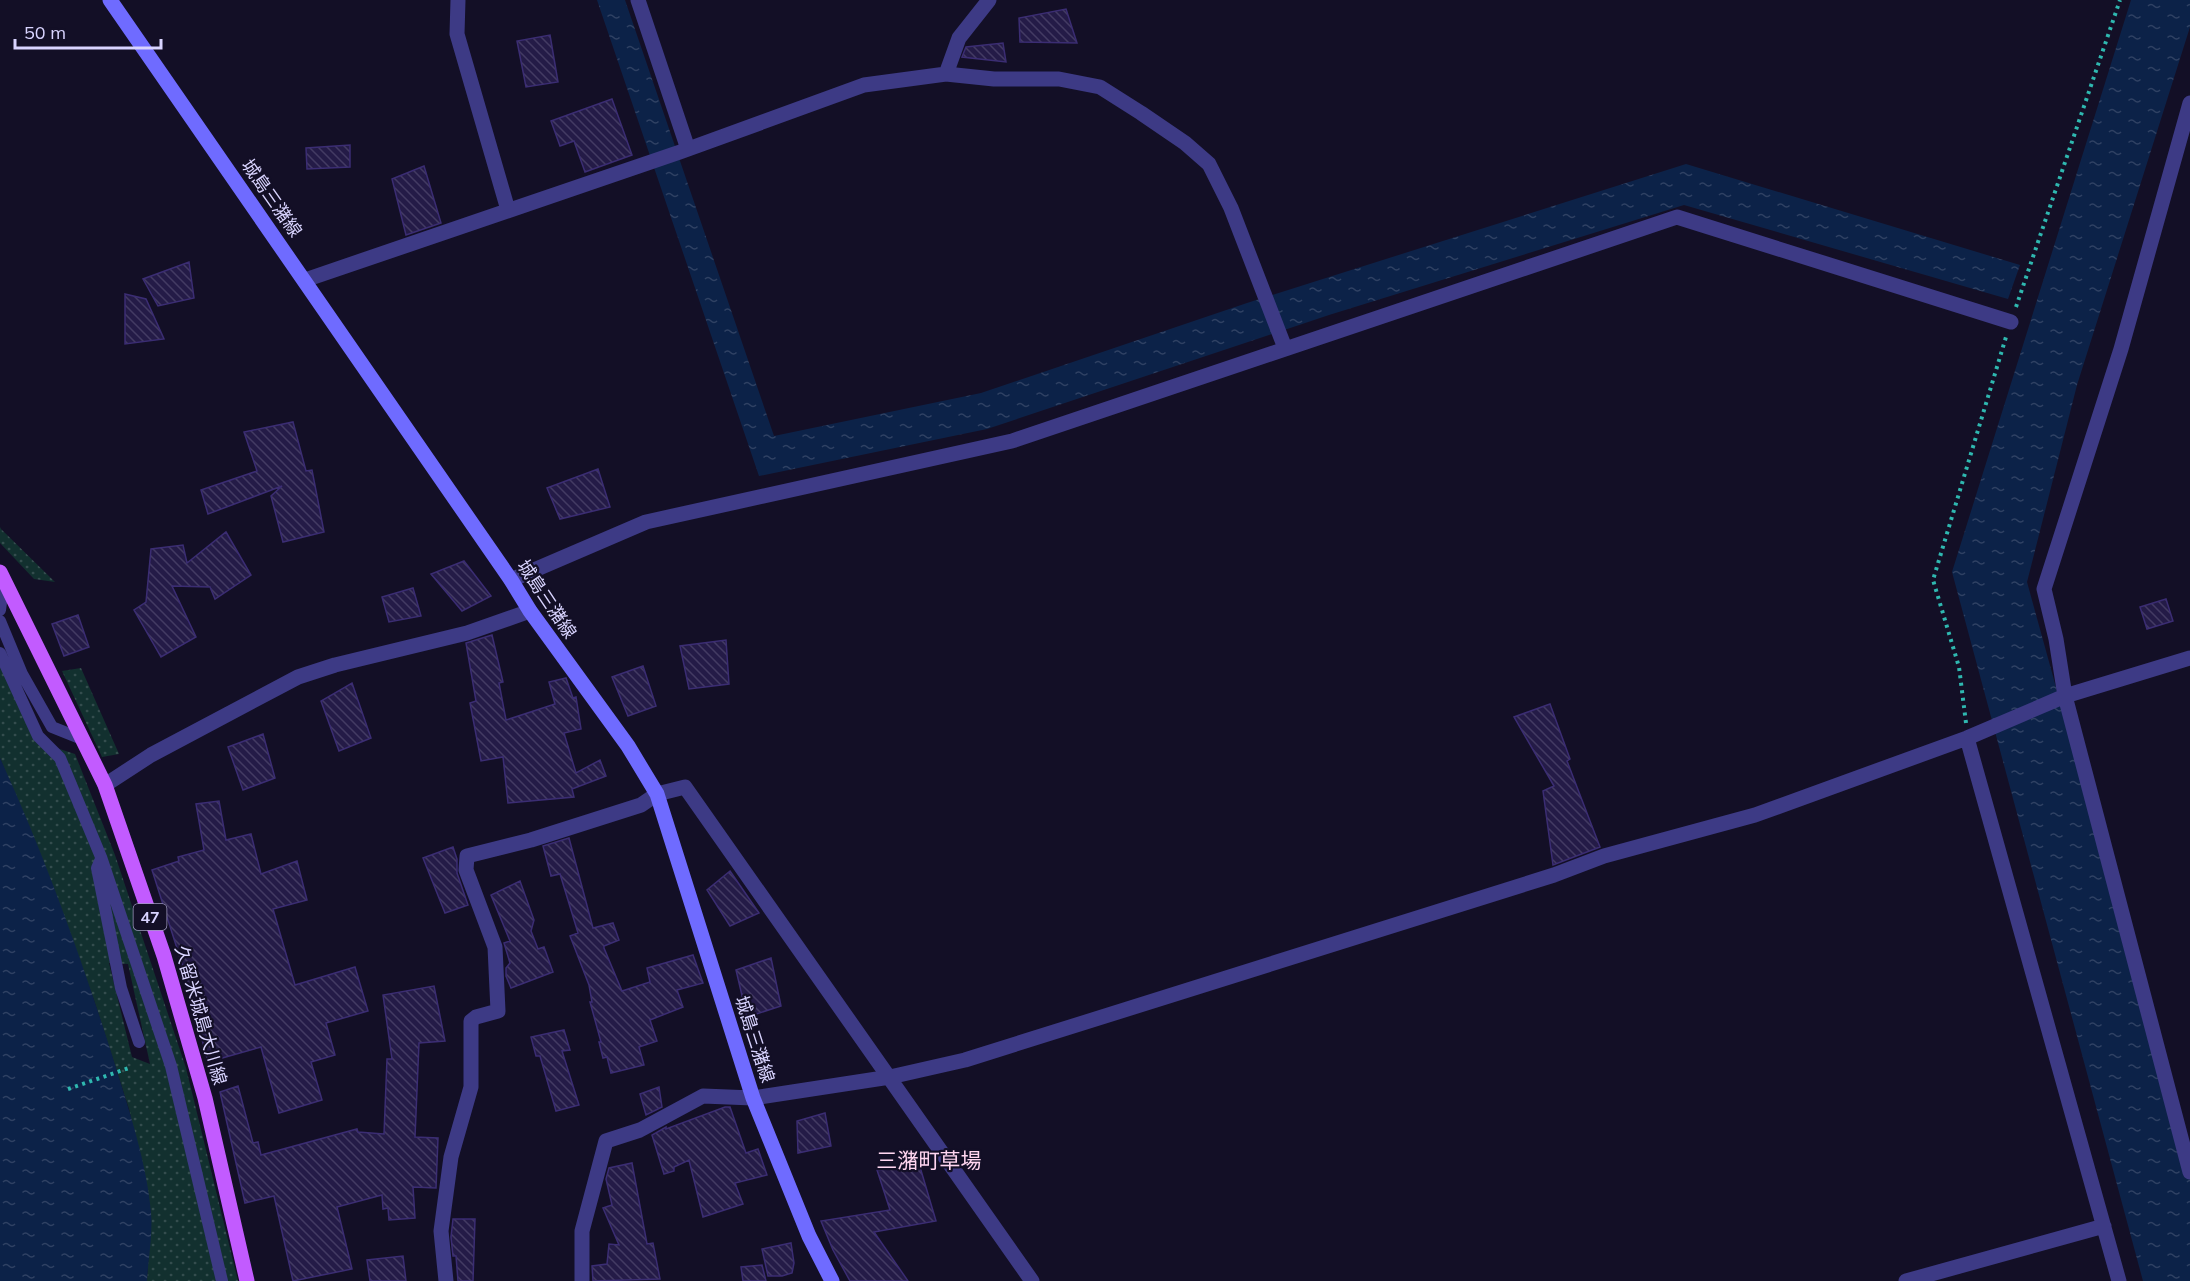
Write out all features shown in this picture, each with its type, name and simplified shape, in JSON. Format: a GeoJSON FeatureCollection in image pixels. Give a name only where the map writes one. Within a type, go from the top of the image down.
{"type":"FeatureCollection","features":[{"type":"Feature","properties":{"kind":"main road","name":"城島三潴線"},"geometry":{"type":"LineString","coordinates":[[110,0],[305,280],[530,610],[628,746],[657,794],[753,1098],[809,1236],[832,1281]]}},
{"type":"Feature","properties":{"kind":"main road","name":"久留米城島大川線"},"geometry":{"type":"LineString","coordinates":[[2,576],[105,785],[164,956],[205,1098],[247,1281]]}},
{"type":"Feature","properties":{"kind":"street"},"geometry":{"type":"LineString","coordinates":[[459,0],[457,34],[508,210]]}},
{"type":"Feature","properties":{"kind":"street"},"geometry":{"type":"LineString","coordinates":[[638,0],[684,150]]}},
{"type":"Feature","properties":{"kind":"street"},"geometry":{"type":"LineString","coordinates":[[946,74],[959,38],[989,0]]}},
{"type":"Feature","properties":{"kind":"street"},"geometry":{"type":"LineString","coordinates":[[305,280],[648,163],[864,85],[946,74],[994,79],[1059,79],[1100,87],[1185,143],[1209,164],[1231,208],[1285,348]]}},
{"type":"Feature","properties":{"kind":"street"},"geometry":{"type":"LineString","coordinates":[[2190,103],[2121,349],[2044,589],[2056,639],[2065,696],[2190,1172]]}},
{"type":"Feature","properties":{"kind":"street"},"geometry":{"type":"LineString","coordinates":[[511,580],[646,522],[1012,441],[1677,217],[2011,322]]}},
{"type":"Feature","properties":{"kind":"street"},"geometry":{"type":"LineString","coordinates":[[105,785],[151,755],[298,677],[335,665],[467,633],[530,610]]}},
{"type":"Feature","properties":{"kind":"street"},"geometry":{"type":"LineString","coordinates":[[582,1281],[582,1231],[606,1141],[640,1130],[703,1096],[753,1098],[890,1077],[965,1060],[1554,875],[1604,856],[1755,815],[1968,738],[2065,696],[2190,658]]}},
{"type":"Feature","properties":{"kind":"street"},"geometry":{"type":"LineString","coordinates":[[1968,738],[2119,1281]]}},
{"type":"Feature","properties":{"kind":"street"},"geometry":{"type":"LineString","coordinates":[[446,1281],[441,1231],[451,1157],[471,1087],[471,1021],[476,1017],[498,1011],[495,947],[466,870],[467,856],[531,840],[641,805],[657,794],[685,787],[1032,1281]]}},
{"type":"Feature","properties":{"kind":"street"},"geometry":{"type":"LineString","coordinates":[[1906,1281],[2104,1226]]}},
{"type":"Feature","properties":{"kind":"lane"},"geometry":{"type":"LineString","coordinates":[[0,610],[2,576]]}},
{"type":"Feature","properties":{"kind":"lane"},"geometry":{"type":"LineString","coordinates":[[0,621],[38,736],[60,758],[101,857],[171,1066],[222,1281]]}},
{"type":"Feature","properties":{"kind":"lane"},"geometry":{"type":"LineString","coordinates":[[0,653],[52,727],[82,739]]}},
{"type":"Feature","properties":{"kind":"lane"},"geometry":{"type":"LineString","coordinates":[[101,857],[97,868],[121,988],[139,1042]]}},
{"type":"Feature","properties":{"kind":"path"},"geometry":{"type":"LineString","coordinates":[[1968,738],[1959,667],[1934,580],[2011,322],[2120,0]]}},
{"type":"Feature","properties":{"kind":"path"},"geometry":{"type":"LineString","coordinates":[[68,1089],[129,1068]]}},
{"type":"Feature","properties":{"kind":"green space"},"geometry":{"type":"Polygon","coordinates":[[[0,527],[55,582],[34,579],[0,543],[0,527]]]}},
{"type":"Feature","properties":{"kind":"green space"},"geometry":{"type":"Polygon","coordinates":[[[0,665],[35,741],[75,754],[115,855],[186,1068],[238,1281],[147,1281],[151,1215],[129,1109],[94,1000],[49,877],[0,758],[0,665]],[[109,963],[132,1057],[150,1064],[128,964],[109,963]]]}},
{"type":"Feature","properties":{"kind":"green space"},"geometry":{"type":"Polygon","coordinates":[[[81,668],[119,754],[102,757],[62,671],[81,668]]]}},
{"type":"Feature","properties":{"kind":"water"},"geometry":{"type":"Polygon","coordinates":[[[597,0],[625,0],[774,436],[981,393],[1247,303],[1686,164],[2020,265],[2008,299],[1684,205],[1329,315],[987,429],[759,476],[597,0]]]}},
{"type":"Feature","properties":{"kind":"water"},"geometry":{"type":"Polygon","coordinates":[[[2131,0],[2190,0],[2190,27],[2077,385],[2027,582],[2190,1173],[2190,1281],[2143,1281],[1952,572],[2131,0]]]}},
{"type":"Feature","properties":{"kind":"water"},"geometry":{"type":"Polygon","coordinates":[[[0,758],[32,831],[74,942],[136,1133],[151,1213],[147,1281],[0,1281],[0,758]]]}},
{"type":"Feature","properties":{"kind":"building"},"geometry":{"type":"Polygon","coordinates":[[[1066,9],[1077,43],[1020,42],[1019,18],[1066,9]]]}},
{"type":"Feature","properties":{"kind":"building"},"geometry":{"type":"Polygon","coordinates":[[[550,35],[558,82],[526,87],[517,41],[550,35]]]}},
{"type":"Feature","properties":{"kind":"building"},"geometry":{"type":"Polygon","coordinates":[[[1003,43],[1006,62],[962,57],[966,47],[1003,43]]]}},
{"type":"Feature","properties":{"kind":"building"},"geometry":{"type":"Polygon","coordinates":[[[612,99],[632,155],[585,172],[574,141],[560,146],[551,121],[612,99]]]}},
{"type":"Feature","properties":{"kind":"building"},"geometry":{"type":"Polygon","coordinates":[[[350,145],[350,167],[307,169],[306,148],[350,145]]]}},
{"type":"Feature","properties":{"kind":"building"},"geometry":{"type":"Polygon","coordinates":[[[424,166],[441,223],[406,235],[392,179],[424,166]]]}},
{"type":"Feature","properties":{"kind":"building"},"geometry":{"type":"Polygon","coordinates":[[[189,262],[194,298],[158,306],[143,279],[189,262]]]}},
{"type":"Feature","properties":{"kind":"building"},"geometry":{"type":"Polygon","coordinates":[[[125,294],[146,299],[164,339],[125,344],[125,294]]]}},
{"type":"Feature","properties":{"kind":"building"},"geometry":{"type":"Polygon","coordinates":[[[293,422],[306,471],[312,470],[324,532],[283,542],[271,496],[282,486],[208,514],[201,490],[257,471],[244,432],[293,422]]]}},
{"type":"Feature","properties":{"kind":"building"},"geometry":{"type":"Polygon","coordinates":[[[598,469],[610,507],[560,519],[547,488],[598,469]]]}},
{"type":"Feature","properties":{"kind":"building"},"geometry":{"type":"Polygon","coordinates":[[[226,532],[251,575],[215,599],[210,587],[172,586],[196,637],[161,657],[134,610],[146,602],[151,549],[183,545],[187,563],[226,532]]]}},
{"type":"Feature","properties":{"kind":"building"},"geometry":{"type":"Polygon","coordinates":[[[464,561],[491,596],[462,611],[431,574],[464,561]]]}},
{"type":"Feature","properties":{"kind":"building"},"geometry":{"type":"Polygon","coordinates":[[[413,588],[421,616],[389,622],[382,597],[413,588]]]}},
{"type":"Feature","properties":{"kind":"building"},"geometry":{"type":"Polygon","coordinates":[[[2166,599],[2173,621],[2147,629],[2140,607],[2166,599]]]}},
{"type":"Feature","properties":{"kind":"building"},"geometry":{"type":"Polygon","coordinates":[[[78,615],[89,647],[64,656],[52,624],[78,615]]]}},
{"type":"Feature","properties":{"kind":"building"},"geometry":{"type":"Polygon","coordinates":[[[492,635],[503,682],[499,683],[506,720],[555,704],[549,682],[566,678],[573,698],[576,697],[581,729],[564,733],[576,773],[600,760],[606,776],[572,789],[574,797],[508,803],[503,757],[481,761],[470,703],[476,701],[466,643],[492,635]]]}},
{"type":"Feature","properties":{"kind":"building"},"geometry":{"type":"Polygon","coordinates":[[[726,640],[729,684],[689,689],[680,646],[726,640]]]}},
{"type":"Feature","properties":{"kind":"building"},"geometry":{"type":"Polygon","coordinates":[[[643,666],[656,706],[628,716],[612,677],[643,666]]]}},
{"type":"Feature","properties":{"kind":"building"},"geometry":{"type":"Polygon","coordinates":[[[352,683],[371,738],[339,751],[321,701],[352,683]]]}},
{"type":"Feature","properties":{"kind":"building"},"geometry":{"type":"Polygon","coordinates":[[[1550,704],[1570,759],[1567,761],[1600,847],[1553,865],[1543,791],[1554,786],[1514,717],[1550,704]]]}},
{"type":"Feature","properties":{"kind":"building"},"geometry":{"type":"Polygon","coordinates":[[[263,734],[275,778],[243,790],[228,747],[263,734]]]}},
{"type":"Feature","properties":{"kind":"building"},"geometry":{"type":"Polygon","coordinates":[[[219,801],[226,840],[251,834],[261,874],[297,861],[307,900],[273,909],[295,985],[355,967],[368,1011],[326,1023],[335,1055],[311,1062],[322,1100],[279,1113],[261,1047],[208,1062],[182,964],[152,870],[179,861],[178,857],[204,850],[196,804],[219,801]]]}},
{"type":"Feature","properties":{"kind":"building"},"geometry":{"type":"Polygon","coordinates":[[[569,838],[593,928],[613,923],[619,940],[604,948],[622,991],[650,982],[647,968],[693,955],[703,983],[677,990],[683,1007],[650,1020],[657,1041],[639,1047],[644,1065],[611,1073],[607,1057],[603,1058],[590,1002],[592,1002],[589,985],[570,936],[578,933],[560,874],[551,876],[543,846],[569,838]]]}},
{"type":"Feature","properties":{"kind":"building"},"geometry":{"type":"Polygon","coordinates":[[[453,847],[457,859],[457,873],[468,905],[445,913],[423,858],[453,847]]]}},
{"type":"Feature","properties":{"kind":"building"},"geometry":{"type":"Polygon","coordinates":[[[730,871],[759,913],[730,926],[707,890],[730,871]]]}},
{"type":"Feature","properties":{"kind":"building"},"geometry":{"type":"Polygon","coordinates":[[[520,881],[534,920],[531,931],[538,949],[544,947],[553,972],[511,988],[506,976],[506,968],[510,963],[504,943],[510,941],[491,895],[520,881]]]}},
{"type":"Feature","properties":{"kind":"building"},"geometry":{"type":"Polygon","coordinates":[[[771,958],[781,1006],[747,1017],[736,970],[771,958]]]}},
{"type":"Feature","properties":{"kind":"building"},"geometry":{"type":"Polygon","coordinates":[[[434,986],[445,1041],[419,1043],[415,1137],[438,1138],[436,1188],[413,1187],[415,1218],[389,1220],[388,1208],[383,1209],[382,1195],[337,1207],[352,1269],[293,1281],[274,1196],[245,1203],[220,1092],[238,1086],[253,1143],[258,1142],[261,1155],[357,1129],[358,1132],[384,1134],[387,1059],[392,1059],[383,995],[434,986]]]}},
{"type":"Feature","properties":{"kind":"building"},"geometry":{"type":"Polygon","coordinates":[[[564,1030],[570,1050],[562,1051],[579,1105],[556,1111],[540,1056],[536,1056],[531,1037],[564,1030]]]}},
{"type":"Feature","properties":{"kind":"building"},"geometry":{"type":"Polygon","coordinates":[[[659,1087],[662,1107],[646,1115],[640,1094],[659,1087]]]}},
{"type":"Feature","properties":{"kind":"building"},"geometry":{"type":"Polygon","coordinates":[[[730,1107],[746,1153],[758,1149],[767,1175],[735,1183],[743,1204],[703,1217],[689,1160],[674,1167],[674,1171],[664,1174],[652,1135],[666,1127],[666,1129],[730,1107]]]}},
{"type":"Feature","properties":{"kind":"building"},"geometry":{"type":"Polygon","coordinates":[[[825,1113],[831,1146],[798,1153],[797,1121],[825,1113]]]}},
{"type":"Feature","properties":{"kind":"building"},"geometry":{"type":"Polygon","coordinates":[[[632,1163],[647,1244],[653,1243],[660,1279],[593,1281],[592,1266],[607,1264],[609,1244],[619,1245],[603,1208],[612,1205],[606,1179],[609,1168],[632,1163]]]}},
{"type":"Feature","properties":{"kind":"building"},"geometry":{"type":"Polygon","coordinates":[[[920,1167],[936,1221],[874,1232],[908,1281],[850,1281],[833,1250],[821,1221],[890,1210],[877,1170],[920,1167]]]}},
{"type":"Feature","properties":{"kind":"building"},"geometry":{"type":"Polygon","coordinates":[[[453,1219],[475,1219],[473,1281],[458,1281],[456,1256],[453,1256],[451,1237],[453,1219]]]}},
{"type":"Feature","properties":{"kind":"building"},"geometry":{"type":"Polygon","coordinates":[[[791,1243],[794,1263],[792,1273],[768,1276],[762,1249],[791,1243]]]}},
{"type":"Feature","properties":{"kind":"building"},"geometry":{"type":"Polygon","coordinates":[[[403,1256],[406,1281],[370,1281],[367,1260],[403,1256]]]}},
{"type":"Feature","properties":{"kind":"building"},"geometry":{"type":"Polygon","coordinates":[[[762,1265],[766,1281],[743,1281],[741,1267],[762,1265]]]}},
{"type":"Feature","properties":{"kind":"district","name":"三潴町草場"},"geometry":{"type":"Point","coordinates":[929,1160]}}]}
